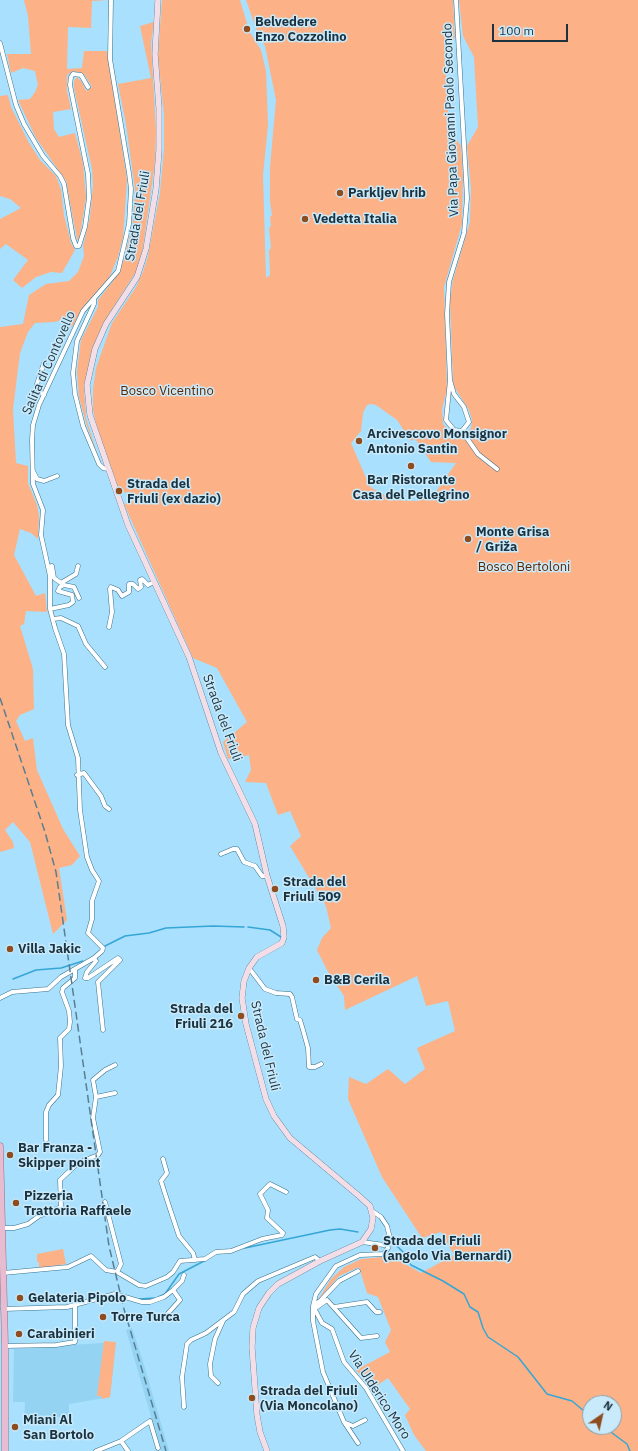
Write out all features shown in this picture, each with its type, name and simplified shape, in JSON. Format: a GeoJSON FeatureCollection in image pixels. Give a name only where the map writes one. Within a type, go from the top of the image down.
{"type":"FeatureCollection","features":[{"type":"Feature","properties":{"kind":"main road","name":"Strada del Friuli"},"geometry":{"type":"LineString","coordinates":[[158,0],[155,54],[159,108],[159,150],[156,189],[146,248],[141,267],[132,286],[114,310],[100,338],[87,386],[90,415],[128,525],[188,657],[221,753],[255,824],[267,876],[284,926],[282,943],[257,957],[249,968],[244,981],[242,1005],[262,1084],[270,1108],[281,1126],[297,1146],[359,1196],[370,1206],[372,1212]]}},
{"type":"Feature","properties":{"kind":"main road"},"geometry":{"type":"LineString","coordinates":[[0,1146],[3,1273],[2,1308],[5,1346],[3,1406],[5,1451]]}},
{"type":"Feature","properties":{"kind":"main road"},"geometry":{"type":"LineString","coordinates":[[267,1451],[260,1432],[256,1406],[252,1347],[254,1324],[263,1301],[273,1288],[288,1277],[362,1242],[372,1229],[372,1212]]}},
{"type":"Feature","properties":{"kind":"street","name":"Salita di Contovello"},"geometry":{"type":"LineString","coordinates":[[94,958],[102,951],[102,948],[88,933],[92,919],[92,901],[100,881],[92,870],[87,857],[80,810],[77,774],[78,758],[68,725],[64,654],[50,609],[50,576],[41,535],[43,510],[35,490],[32,471],[33,425],[44,395],[83,311],[118,271],[129,224],[129,173],[110,59],[111,0]]}},
{"type":"Feature","properties":{"kind":"street","name":"Via Papa Giovanni Paolo Secondo"},"geometry":{"type":"LineString","coordinates":[[456,0],[467,198],[465,226],[454,259],[447,293],[450,380],[446,420],[454,430],[462,431],[478,454],[496,469]]}},
{"type":"Feature","properties":{"kind":"street"},"geometry":{"type":"LineString","coordinates":[[0,43],[16,105],[24,124],[43,156],[60,176],[64,184],[73,238],[76,246],[79,246],[85,227],[89,198],[88,174],[70,85],[73,74],[81,75],[88,87]]}},
{"type":"Feature","properties":{"kind":"street","name":"Strada del Friuli"},"geometry":{"type":"LineString","coordinates":[[94,299],[94,304],[77,341],[74,394],[83,426],[99,464],[103,468],[108,469]]}},
{"type":"Feature","properties":{"kind":"street"},"geometry":{"type":"LineString","coordinates":[[44,364],[37,384],[39,391],[44,395]]}},
{"type":"Feature","properties":{"kind":"street","name":"Via Papa Giovanni Paolo Secondo"},"geometry":{"type":"LineString","coordinates":[[450,380],[454,394],[464,407],[468,417],[468,425],[462,431]]}},
{"type":"Feature","properties":{"kind":"street"},"geometry":{"type":"LineString","coordinates":[[32,471],[35,472],[36,479],[44,481],[56,476]]}},
{"type":"Feature","properties":{"kind":"street"},"geometry":{"type":"LineString","coordinates":[[48,566],[52,566],[54,578],[60,583],[76,574],[78,566]]}},
{"type":"Feature","properties":{"kind":"street"},"geometry":{"type":"LineString","coordinates":[[109,627],[112,612],[111,587],[118,590],[122,596],[129,592],[129,584],[133,584],[138,590],[141,587],[140,580],[142,579],[148,585],[154,582]]}},
{"type":"Feature","properties":{"kind":"street"},"geometry":{"type":"LineString","coordinates":[[50,609],[69,606],[73,602],[72,595],[58,591],[60,587],[64,585],[74,587],[79,598]]}},
{"type":"Feature","properties":{"kind":"street"},"geometry":{"type":"LineString","coordinates":[[53,619],[61,618],[78,626],[86,644],[105,667]]}},
{"type":"Feature","properties":{"kind":"street"},"geometry":{"type":"LineString","coordinates":[[77,774],[84,774],[101,796],[105,806],[109,809]]}},
{"type":"Feature","properties":{"kind":"street"},"geometry":{"type":"LineString","coordinates":[[221,854],[237,849],[244,862],[255,866],[262,876],[267,876]]}},
{"type":"Feature","properties":{"kind":"street"},"geometry":{"type":"LineString","coordinates":[[0,998],[12,992],[34,992],[48,989],[61,977],[94,958],[96,961],[87,972],[85,978],[88,978],[118,958],[120,960],[98,982],[103,1030]]}},
{"type":"Feature","properties":{"kind":"street"},"geometry":{"type":"LineString","coordinates":[[249,968],[264,989],[276,993],[290,994],[297,1019],[300,1020],[308,1048],[309,1067],[315,1067],[321,1064]]}},
{"type":"Feature","properties":{"kind":"street"},"geometry":{"type":"LineString","coordinates":[[46,1140],[46,1112],[49,1104],[58,1095],[62,1066],[60,1038],[69,1029],[70,1022],[69,1011],[62,992],[63,988],[75,978],[75,969]]}},
{"type":"Feature","properties":{"kind":"street"},"geometry":{"type":"LineString","coordinates":[[2,1228],[14,1228],[28,1224],[39,1216],[61,1208],[60,1180],[78,1163],[98,1155],[100,1152],[93,1118],[96,1097],[94,1080],[105,1070],[115,1065]]}},
{"type":"Feature","properties":{"kind":"street"},"geometry":{"type":"LineString","coordinates":[[96,1097],[114,1093]]}},
{"type":"Feature","properties":{"kind":"street"},"geometry":{"type":"LineString","coordinates":[[163,1159],[167,1173],[161,1181],[182,1243],[193,1253],[195,1260]]}},
{"type":"Feature","properties":{"kind":"street"},"geometry":{"type":"LineString","coordinates":[[3,1273],[68,1268],[90,1256],[106,1270],[117,1272],[139,1285],[146,1286],[167,1277],[174,1272],[180,1261],[205,1258],[216,1252],[231,1251],[243,1244],[282,1235],[283,1232],[267,1218],[268,1210],[260,1194],[270,1184],[286,1192]]}},
{"type":"Feature","properties":{"kind":"street"},"geometry":{"type":"LineString","coordinates":[[105,1202],[121,1264],[117,1272]]}},
{"type":"Feature","properties":{"kind":"street"},"geometry":{"type":"LineString","coordinates":[[358,1443],[344,1422],[324,1372],[313,1309],[316,1294],[336,1266],[360,1255],[384,1254],[388,1248],[390,1238],[387,1226],[381,1217],[372,1212]]}},
{"type":"Feature","properties":{"kind":"street"},"geometry":{"type":"LineString","coordinates":[[362,1242],[384,1245],[388,1243]]}},
{"type":"Feature","properties":{"kind":"street"},"geometry":{"type":"LineString","coordinates":[[184,1407],[184,1354],[187,1344],[234,1312],[248,1289],[258,1280],[316,1257],[320,1261]]}},
{"type":"Feature","properties":{"kind":"street"},"geometry":{"type":"LineString","coordinates":[[313,1309],[339,1281],[358,1271]]}},
{"type":"Feature","properties":{"kind":"street"},"geometry":{"type":"LineString","coordinates":[[2,1308],[75,1305],[87,1300],[115,1294],[133,1300],[150,1302],[164,1297],[174,1290],[182,1281],[184,1275]]}},
{"type":"Feature","properties":{"kind":"street"},"geometry":{"type":"LineString","coordinates":[[162,1320],[180,1300],[174,1290]]}},
{"type":"Feature","properties":{"kind":"street"},"geometry":{"type":"LineString","coordinates":[[313,1309],[327,1300],[334,1307],[367,1302],[376,1312],[380,1312]]}},
{"type":"Feature","properties":{"kind":"street"},"geometry":{"type":"LineString","coordinates":[[5,1346],[56,1345],[75,1342],[75,1305]]}},
{"type":"Feature","properties":{"kind":"street","name":"Via Ulderico Moro"},"geometry":{"type":"LineString","coordinates":[[334,1307],[361,1338],[377,1336]]}},
{"type":"Feature","properties":{"kind":"street","name":"Via Ulderico Moro"},"geometry":{"type":"LineString","coordinates":[[313,1309],[322,1323],[332,1330],[344,1362],[366,1388],[403,1451]]}},
{"type":"Feature","properties":{"kind":"street"},"geometry":{"type":"LineString","coordinates":[[218,1383],[211,1376],[210,1364],[215,1339],[223,1320]]}},
{"type":"Feature","properties":{"kind":"street","name":"Via Ulderico Moro"},"geometry":{"type":"LineString","coordinates":[[344,1422],[353,1426],[365,1420]]}},
{"type":"Feature","properties":{"kind":"street"},"geometry":{"type":"LineString","coordinates":[[96,1451],[121,1441],[150,1421],[158,1448]]}},
{"type":"Feature","properties":{"kind":"street"},"geometry":{"type":"LineString","coordinates":[[121,1441],[128,1451]]}},
{"type":"Feature","properties":{"kind":"shaded area"},"geometry":{"type":"Polygon","coordinates":[[[132,1328],[169,1451],[161,1451],[126,1330],[132,1328]]]}},
{"type":"Feature","properties":{"kind":"shaded area"},"geometry":{"type":"Polygon","coordinates":[[[116,1342],[110,1397],[69,1404],[69,1417],[27,1416],[24,1424],[25,1402],[13,1402],[14,1349],[116,1342]]]}},
{"type":"Feature","properties":{"kind":"green space"},"geometry":{"type":"Polygon","coordinates":[[[24,0],[108,0],[92,1],[91,28],[68,27],[67,69],[82,68],[84,51],[107,51],[127,180],[123,237],[118,257],[109,278],[82,309],[72,327],[62,320],[35,323],[28,332],[20,353],[13,409],[16,463],[28,466],[28,483],[37,505],[39,516],[38,539],[31,533],[20,529],[14,555],[36,596],[45,593],[47,612],[26,611],[24,624],[20,626],[33,669],[34,709],[20,715],[16,721],[25,741],[33,738],[37,770],[63,829],[80,856],[72,865],[59,868],[67,920],[53,934],[30,842],[13,822],[5,830],[13,842],[14,848],[0,852],[0,327],[23,324],[29,295],[46,284],[69,281],[78,272],[84,256],[83,246],[90,217],[93,186],[92,169],[74,88],[74,81],[77,77],[82,82],[86,91],[92,87],[84,74],[73,71],[67,75],[67,91],[71,109],[53,112],[54,129],[59,137],[75,133],[83,163],[86,198],[79,241],[77,239],[66,181],[36,138],[18,100],[30,99],[35,92],[38,85],[35,71],[23,68],[11,73],[7,54],[31,54],[28,16],[24,0]]]}},
{"type":"Feature","properties":{"kind":"green space"},"geometry":{"type":"Polygon","coordinates":[[[162,0],[240,0],[248,27],[244,30],[249,31],[261,50],[266,71],[268,125],[263,175],[266,278],[270,275],[269,250],[271,248],[269,228],[271,226],[270,217],[272,215],[270,202],[270,167],[276,100],[265,46],[257,31],[246,0],[453,0],[455,37],[445,58],[449,129],[461,146],[463,177],[462,224],[444,287],[447,389],[442,409],[443,424],[463,439],[467,436],[467,433],[471,428],[472,420],[469,410],[455,388],[453,381],[450,301],[453,280],[470,222],[471,189],[467,146],[478,127],[474,57],[463,36],[459,0],[638,0],[638,1451],[426,1451],[414,1435],[405,1415],[410,1409],[388,1378],[372,1389],[356,1370],[390,1352],[385,1342],[391,1330],[378,1297],[367,1293],[359,1267],[339,1276],[318,1300],[331,1279],[344,1267],[361,1259],[389,1255],[421,1273],[454,1255],[441,1232],[422,1238],[382,1177],[348,1099],[349,1077],[366,1084],[388,1069],[405,1084],[425,1069],[417,1048],[455,1031],[448,1001],[426,1006],[417,976],[345,1010],[344,996],[327,970],[317,950],[322,938],[331,928],[326,906],[290,846],[301,836],[290,811],[278,815],[266,783],[245,782],[251,770],[249,755],[228,759],[223,742],[247,722],[217,668],[193,658],[124,504],[133,501],[130,492],[120,493],[97,429],[93,409],[93,389],[96,368],[112,323],[136,287],[148,256],[160,193],[164,149],[164,114],[158,57],[162,0]],[[367,405],[363,413],[361,431],[351,443],[370,487],[394,500],[417,501],[435,493],[456,463],[431,462],[417,441],[414,439],[411,441],[397,420],[376,405],[367,405]]]}},
{"type":"Feature","properties":{"kind":"green space"},"geometry":{"type":"Polygon","coordinates":[[[154,22],[151,43],[156,131],[155,162],[143,247],[139,267],[109,314],[96,340],[84,389],[86,418],[100,463],[86,423],[79,397],[77,371],[81,340],[98,307],[98,300],[120,272],[133,225],[135,189],[126,124],[118,84],[151,78],[140,26],[154,22]]]}},
{"type":"Feature","properties":{"kind":"green space"},"geometry":{"type":"Polygon","coordinates":[[[8,95],[11,107],[28,141],[40,160],[56,176],[61,190],[64,215],[71,243],[75,250],[62,273],[51,272],[36,277],[22,288],[13,280],[28,260],[6,244],[0,249],[0,219],[21,208],[10,199],[0,196],[0,96],[8,95]]]}},
{"type":"Feature","properties":{"kind":"green space"},"geometry":{"type":"Polygon","coordinates":[[[63,1249],[66,1264],[39,1268],[37,1254],[63,1249]]]}},
{"type":"Feature","properties":{"kind":"green space"},"geometry":{"type":"Polygon","coordinates":[[[104,1341],[116,1342],[110,1397],[102,1399],[101,1396],[97,1396],[104,1341]]]}},
{"type":"Feature","properties":{"kind":"waterway"},"geometry":{"type":"LineString","coordinates":[[105,946],[125,936],[149,933],[166,928],[213,926],[244,927]]}},
{"type":"Feature","properties":{"kind":"waterway"},"geometry":{"type":"LineString","coordinates":[[248,927],[270,930],[281,937]]}},
{"type":"Feature","properties":{"kind":"waterway"},"geometry":{"type":"LineString","coordinates":[[13,979],[36,970],[61,968],[83,961]]}},
{"type":"Feature","properties":{"kind":"waterway"},"geometry":{"type":"LineString","coordinates":[[245,1248],[330,1230],[340,1229],[358,1232]]}},
{"type":"Feature","properties":{"kind":"waterway"},"geometry":{"type":"LineString","coordinates":[[393,1242],[405,1254],[411,1265],[443,1281],[464,1294],[470,1307],[478,1312],[483,1328],[488,1337],[518,1357],[547,1394],[572,1401],[582,1409]]}},
{"type":"Feature","properties":{"kind":"waterway"},"geometry":{"type":"LineString","coordinates":[[158,1297],[165,1294],[179,1274],[206,1260]]}},
{"type":"Feature","properties":{"kind":"waterway"},"geometry":{"type":"LineString","coordinates":[[139,1299],[155,1298]]}},
{"type":"Feature","properties":{"kind":"waterway"},"geometry":{"type":"LineString","coordinates":[[615,1435],[627,1444],[630,1451]]}},
{"type":"Feature","properties":{"kind":"railway"},"geometry":{"type":"LineString","coordinates":[[0,698],[45,832],[56,872],[109,1246],[124,1309],[166,1451]]}},
{"type":"Feature","properties":{"kind":"place","name":"Belvedere Enzo Cozzolino"},"geometry":{"type":"Point","coordinates":[247,29]}},
{"type":"Feature","properties":{"kind":"place","name":"Parkljev hrib"},"geometry":{"type":"Point","coordinates":[340,193]}},
{"type":"Feature","properties":{"kind":"place","name":"Vedetta Italia"},"geometry":{"type":"Point","coordinates":[305,219]}},
{"type":"Feature","properties":{"kind":"place","name":"Arcivescovo Monsignor Antonio Santin"},"geometry":{"type":"Point","coordinates":[359,441]}},
{"type":"Feature","properties":{"kind":"place","name":"Bar Ristorante Casa del Pellegrino"},"geometry":{"type":"Point","coordinates":[411,466]}},
{"type":"Feature","properties":{"kind":"place","name":"Strada del Friuli (ex dazio)"},"geometry":{"type":"Point","coordinates":[119,491]}},
{"type":"Feature","properties":{"kind":"place","name":"Monte Grisa / Griža"},"geometry":{"type":"Point","coordinates":[468,539]}},
{"type":"Feature","properties":{"kind":"place","name":"Strada del Friuli 509"},"geometry":{"type":"Point","coordinates":[275,889]}},
{"type":"Feature","properties":{"kind":"place","name":"Villa Jakic"},"geometry":{"type":"Point","coordinates":[10,949]}},
{"type":"Feature","properties":{"kind":"place","name":"B&B Cerila"},"geometry":{"type":"Point","coordinates":[316,980]}},
{"type":"Feature","properties":{"kind":"place","name":"Strada del Friuli 216"},"geometry":{"type":"Point","coordinates":[241,1016]}},
{"type":"Feature","properties":{"kind":"place","name":"Bar Franza - Skipper point"},"geometry":{"type":"Point","coordinates":[10,1155]}},
{"type":"Feature","properties":{"kind":"place","name":"Pizzeria Trattoria Raffaele"},"geometry":{"type":"Point","coordinates":[16,1203]}},
{"type":"Feature","properties":{"kind":"place","name":"Strada del Friuli (angolo Via Bernardi)"},"geometry":{"type":"Point","coordinates":[375,1248]}},
{"type":"Feature","properties":{"kind":"place","name":"Gelateria Pipolo"},"geometry":{"type":"Point","coordinates":[20,1298]}},
{"type":"Feature","properties":{"kind":"place","name":"Torre Turca"},"geometry":{"type":"Point","coordinates":[103,1317]}},
{"type":"Feature","properties":{"kind":"place","name":"Carabinieri"},"geometry":{"type":"Point","coordinates":[19,1334]}},
{"type":"Feature","properties":{"kind":"place","name":"Strada del Friuli (Via Moncolano)"},"geometry":{"type":"Point","coordinates":[252,1398]}},
{"type":"Feature","properties":{"kind":"place","name":"Miani Al San Bortolo"},"geometry":{"type":"Point","coordinates":[15,1427]}},
{"type":"Feature","properties":{"kind":"park label","name":"Bosco Vicentino"},"geometry":{"type":"Point","coordinates":[167,391]}},
{"type":"Feature","properties":{"kind":"park label","name":"Bosco Bertoloni"},"geometry":{"type":"Point","coordinates":[524,567]}}]}
